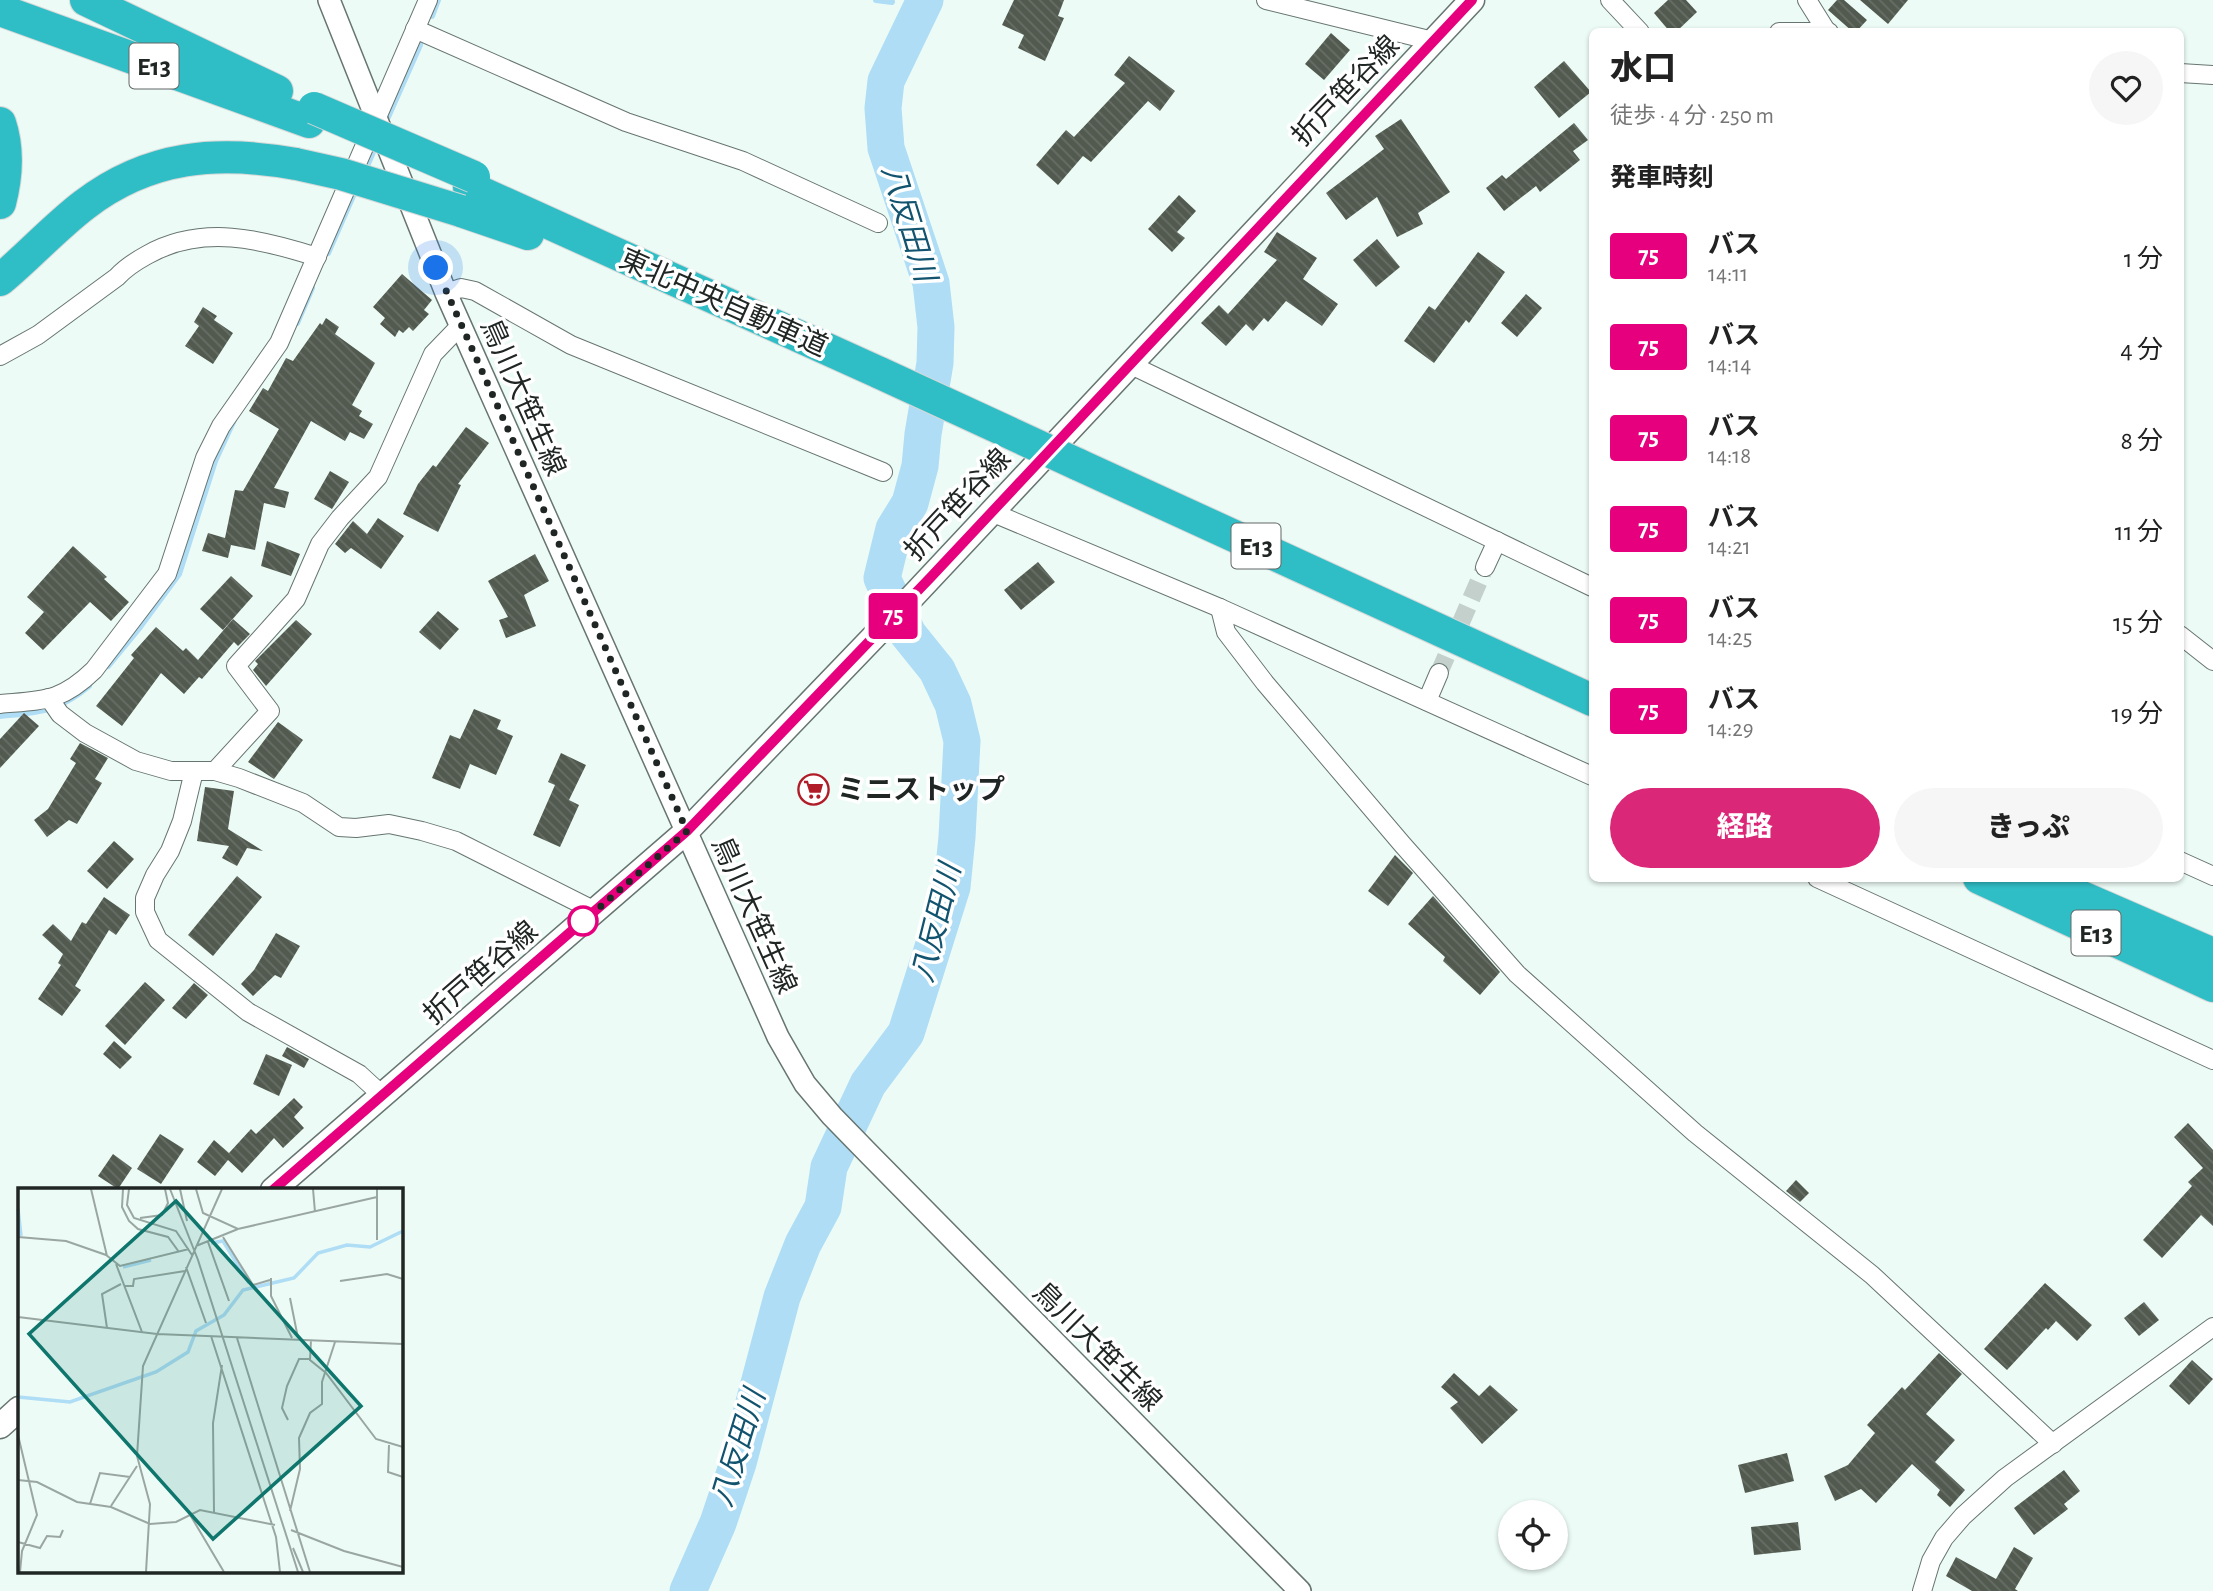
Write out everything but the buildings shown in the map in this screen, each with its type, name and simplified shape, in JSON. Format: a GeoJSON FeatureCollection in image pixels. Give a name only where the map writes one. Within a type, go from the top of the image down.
{"type":"FeatureCollection","features":[{"type":"Feature","properties":{"kind":"highway"},"geometry":{"type":"LineString","coordinates":[[86,0],[311,115]]}},
{"type":"Feature","properties":{"kind":"highway","name":"E13"},"geometry":{"type":"LineString","coordinates":[[0,10],[311,115],[468,191]]}},
{"type":"Feature","properties":{"kind":"highway"},"geometry":{"type":"LineString","coordinates":[[0,123],[7,156],[0,203]]}},
{"type":"Feature","properties":{"kind":"highway"},"geometry":{"type":"LineString","coordinates":[[0,280],[83,206],[112,186],[144,171],[178,162],[215,156],[257,157],[341,174],[468,191]]}},
{"type":"Feature","properties":{"kind":"highway","name":"東北中央自動車道"},"geometry":{"type":"LineString","coordinates":[[468,191],[715,298],[1589,699]]}},
{"type":"Feature","properties":{"kind":"highway","name":"東北中央自動車道"},"geometry":{"type":"LineString","coordinates":[[1435,627],[1589,692]]}},
{"type":"Feature","properties":{"kind":"highway","name":"E13"},"geometry":{"type":"LineString","coordinates":[[1988,882],[2213,986]]}},
{"type":"Feature","properties":{"kind":"highway","name":"E13"},"geometry":{"type":"LineString","coordinates":[[2047,882],[2213,954]]}},
{"type":"Feature","properties":{"kind":"main road","name":"折戸笹谷線"},"geometry":{"type":"LineString","coordinates":[[275,1188],[687,831],[914,594],[1433,41],[1466,2]]}},
{"type":"Feature","properties":{"kind":"main road"},"geometry":{"type":"LineString","coordinates":[[0,1426],[18,1410]]}},
{"type":"Feature","properties":{"kind":"street","name":"鳥川大笹生線"},"geometry":{"type":"LineString","coordinates":[[329,0],[446,293],[778,1037],[805,1084],[870,1155],[1300,1591]]}},
{"type":"Feature","properties":{"kind":"street"},"geometry":{"type":"LineString","coordinates":[[54,705],[94,670],[167,574],[205,458],[221,426],[279,342],[428,0]]}},
{"type":"Feature","properties":{"kind":"street"},"geometry":{"type":"LineString","coordinates":[[1266,0],[1433,41]]}},
{"type":"Feature","properties":{"kind":"street"},"geometry":{"type":"LineString","coordinates":[[1610,0],[1636,28]]}},
{"type":"Feature","properties":{"kind":"street"},"geometry":{"type":"LineString","coordinates":[[1807,0],[1825,28]]}},
{"type":"Feature","properties":{"kind":"street"},"geometry":{"type":"LineString","coordinates":[[415,29],[626,122],[743,161],[878,223]]}},
{"type":"Feature","properties":{"kind":"street"},"geometry":{"type":"LineString","coordinates":[[2184,73],[2213,75]]}},
{"type":"Feature","properties":{"kind":"street"},"geometry":{"type":"LineString","coordinates":[[0,356],[38,335],[117,277],[125,268],[171,243],[200,237],[225,236],[280,245],[317,257]]}},
{"type":"Feature","properties":{"kind":"street"},"geometry":{"type":"LineString","coordinates":[[446,293],[461,288],[475,291],[571,345],[883,472]]}},
{"type":"Feature","properties":{"kind":"street"},"geometry":{"type":"LineString","coordinates":[[215,771],[270,710],[236,666],[296,599],[320,544],[340,517],[378,477],[433,354],[461,325]]}},
{"type":"Feature","properties":{"kind":"street"},"geometry":{"type":"LineString","coordinates":[[1129,364],[1589,586]]}},
{"type":"Feature","properties":{"kind":"street"},"geometry":{"type":"LineString","coordinates":[[991,512],[1220,608],[1589,775]]}},
{"type":"Feature","properties":{"kind":"street"},"geometry":{"type":"LineString","coordinates":[[1485,567],[1497,541]]}},
{"type":"Feature","properties":{"kind":"street"},"geometry":{"type":"LineString","coordinates":[[1220,608],[1226,632],[1265,683],[1517,974],[1695,1133],[1871,1275],[2053,1444]]}},
{"type":"Feature","properties":{"kind":"street"},"geometry":{"type":"LineString","coordinates":[[2184,638],[2213,661]]}},
{"type":"Feature","properties":{"kind":"street"},"geometry":{"type":"LineString","coordinates":[[1427,701],[1439,673]]}},
{"type":"Feature","properties":{"kind":"street"},"geometry":{"type":"LineString","coordinates":[[0,704],[54,705],[85,733],[136,761],[171,771],[215,771],[239,778],[303,803],[339,827],[390,824],[456,841],[595,911]]}},
{"type":"Feature","properties":{"kind":"street"},"geometry":{"type":"LineString","coordinates":[[194,771],[182,821],[170,851],[145,898],[145,912],[158,940],[248,1012],[359,1074],[383,1096]]}},
{"type":"Feature","properties":{"kind":"street"},"geometry":{"type":"LineString","coordinates":[[2184,863],[2213,876]]}},
{"type":"Feature","properties":{"kind":"street"},"geometry":{"type":"LineString","coordinates":[[1826,882],[2213,1060]]}},
{"type":"Feature","properties":{"kind":"street"},"geometry":{"type":"LineString","coordinates":[[1922,1591],[1931,1561],[1944,1538],[1963,1516],[2005,1478],[2213,1327]]}},
{"type":"Feature","properties":{"kind":"waterway"},"geometry":{"type":"LineString","coordinates":[[432,16],[438,0]]}},
{"type":"Feature","properties":{"kind":"waterway"},"geometry":{"type":"LineString","coordinates":[[876,0],[892,2]]}},
{"type":"Feature","properties":{"kind":"waterway","name":"八反田川"},"geometry":{"type":"LineString","coordinates":[[688,1591],[718,1523],[738,1463],[782,1297],[803,1244],[823,1207],[829,1167],[868,1084],[906,1033],[952,887],[962,741],[953,704],[937,670],[908,634],[882,578],[894,529],[910,503],[920,466],[935,363],[936,327],[931,283],[886,148],[883,108],[886,81],[925,0]]}},
{"type":"Feature","properties":{"kind":"waterway"},"geometry":{"type":"LineString","coordinates":[[388,117],[420,45]]}},
{"type":"Feature","properties":{"kind":"waterway"},"geometry":{"type":"LineString","coordinates":[[364,173],[376,145]]}},
{"type":"Feature","properties":{"kind":"waterway"},"geometry":{"type":"LineString","coordinates":[[328,253],[356,189]]}},
{"type":"Feature","properties":{"kind":"waterway"},"geometry":{"type":"LineString","coordinates":[[297,323],[312,288]]}},
{"type":"Feature","properties":{"kind":"waterway"},"geometry":{"type":"LineString","coordinates":[[108,666],[179,574],[215,461],[234,420]]}},
{"type":"Feature","properties":{"kind":"waterway"},"geometry":{"type":"LineString","coordinates":[[0,716],[37,712],[57,706],[89,686]]}},
{"type":"Feature","properties":{"kind":"tunnel"},"geometry":{"type":"LineString","coordinates":[[1439,673],[1485,567]]}},
{"type":"Feature","properties":{"kind":"bus line","name":"75"},"geometry":{"type":"LineString","coordinates":[[275,1188],[687,831],[930,578],[1472,0]]}},
{"type":"Feature","properties":{"kind":"place","name":"ミニストップ"},"geometry":{"type":"Point","coordinates":[814,789]}},
{"type":"Feature","properties":{"kind":"route"},"geometry":{"type":"LineString","coordinates":[[436,268],[687,831],[576,928],[583,921]]}}]}
